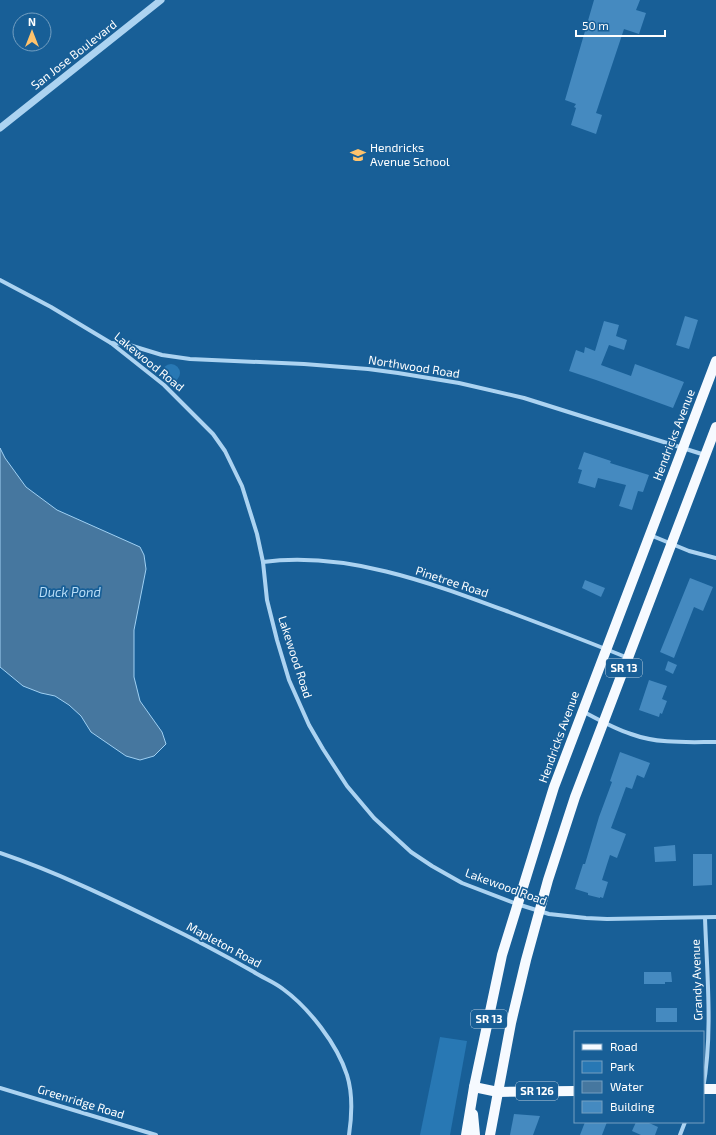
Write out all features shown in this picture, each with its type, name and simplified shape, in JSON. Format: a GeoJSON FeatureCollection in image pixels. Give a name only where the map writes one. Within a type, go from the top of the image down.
{"type":"FeatureCollection","features":[{"type":"Feature","properties":{"kind":"main road","name":"Hendricks Avenue"},"geometry":{"type":"LineString","coordinates":[[466,1135],[474,1087],[502,956],[554,787],[716,361]]}},
{"type":"Feature","properties":{"kind":"main road","name":"SR 13"},"geometry":{"type":"LineString","coordinates":[[490,1135],[511,1023],[526,960],[575,796],[716,427]]}},
{"type":"Feature","properties":{"kind":"main road","name":"SR 126"},"geometry":{"type":"LineString","coordinates":[[474,1087],[498,1092],[574,1091]]}},
{"type":"Feature","properties":{"kind":"main road"},"geometry":{"type":"LineString","coordinates":[[704,1089],[716,1089]]}},
{"type":"Feature","properties":{"kind":"main road"},"geometry":{"type":"LineString","coordinates":[[472,1100],[475,1135]]}},
{"type":"Feature","properties":{"kind":"street","name":"San Jose Boulevard"},"geometry":{"type":"LineString","coordinates":[[0,128],[161,0]]}},
{"type":"Feature","properties":{"kind":"street","name":"Lakewood Road"},"geometry":{"type":"LineString","coordinates":[[0,280],[51,307],[111,343],[164,385],[213,434],[226,452],[242,486],[257,534],[263,562],[267,600],[271,620],[289,680],[309,725],[348,786],[374,818],[411,852],[462,883],[540,911],[586,918],[607,919],[716,917]]}},
{"type":"Feature","properties":{"kind":"street","name":"Northwood Road"},"geometry":{"type":"LineString","coordinates":[[111,343],[126,344],[162,355],[190,359],[304,364],[368,369],[451,382],[524,398],[706,455]]}},
{"type":"Feature","properties":{"kind":"street"},"geometry":{"type":"LineString","coordinates":[[650,535],[689,551],[716,558]]}},
{"type":"Feature","properties":{"kind":"street","name":"Pinetree Road"},"geometry":{"type":"LineString","coordinates":[[263,562],[286,559],[307,560],[377,569],[421,581],[464,596],[628,658]]}},
{"type":"Feature","properties":{"kind":"street"},"geometry":{"type":"LineString","coordinates":[[582,711],[603,722],[631,734],[645,738],[666,742],[716,742]]}},
{"type":"Feature","properties":{"kind":"street","name":"Mapleton Road"},"geometry":{"type":"LineString","coordinates":[[0,852],[118,902],[219,952],[283,989],[303,1007],[322,1029],[335,1050],[347,1075],[351,1097],[351,1120],[349,1135]]}},
{"type":"Feature","properties":{"kind":"street","name":"Grandy Avenue"},"geometry":{"type":"LineString","coordinates":[[704,1083],[709,1012],[705,918]]}},
{"type":"Feature","properties":{"kind":"street","name":"Greenridge Road"},"geometry":{"type":"LineString","coordinates":[[0,1088],[156,1135]]}},
{"type":"Feature","properties":{"kind":"street"},"geometry":{"type":"LineString","coordinates":[[680,1135],[685,1123]]}},
{"type":"Feature","properties":{"kind":"green space"},"geometry":{"type":"Polygon","coordinates":[[[171,364],[177,367],[180,373],[177,379],[171,382],[165,379],[162,373],[165,367],[171,364]]]}},
{"type":"Feature","properties":{"kind":"green space"},"geometry":{"type":"Polygon","coordinates":[[[440,1037],[467,1041],[450,1135],[420,1135],[440,1037]]]}},
{"type":"Feature","properties":{"kind":"water","name":"Duck Pond"},"geometry":{"type":"Polygon","coordinates":[[[0,448],[5,458],[26,487],[57,510],[140,547],[144,555],[146,569],[134,630],[134,677],[140,701],[162,732],[166,744],[154,756],[140,760],[126,756],[91,732],[81,716],[69,705],[55,696],[41,693],[23,686],[0,667],[0,448]]]}},
{"type":"Feature","properties":{"kind":"building"},"geometry":{"type":"Polygon","coordinates":[[[594,0],[640,0],[636,10],[646,13],[639,34],[624,29],[596,113],[602,115],[596,134],[571,125],[576,108],[574,107],[576,104],[565,100],[594,0]]]}},
{"type":"Feature","properties":{"kind":"building"},"geometry":{"type":"Polygon","coordinates":[[[685,316],[698,320],[689,349],[676,345],[685,316]]]}},
{"type":"Feature","properties":{"kind":"building"},"geometry":{"type":"Polygon","coordinates":[[[604,321],[619,325],[616,336],[627,340],[624,350],[609,345],[601,365],[631,376],[635,364],[684,382],[673,408],[569,371],[576,350],[584,353],[585,347],[595,351],[604,321]]]}},
{"type":"Feature","properties":{"kind":"building"},"geometry":{"type":"Polygon","coordinates":[[[584,452],[611,461],[610,463],[649,475],[643,492],[638,491],[632,510],[619,506],[626,485],[598,478],[595,488],[578,483],[582,470],[578,469],[584,452]]]}},
{"type":"Feature","properties":{"kind":"building"},"geometry":{"type":"Polygon","coordinates":[[[690,578],[713,587],[703,611],[694,607],[674,658],[660,652],[690,578]]]}},
{"type":"Feature","properties":{"kind":"building"},"geometry":{"type":"Polygon","coordinates":[[[585,580],[605,588],[601,597],[582,588],[585,580]]]}},
{"type":"Feature","properties":{"kind":"building"},"geometry":{"type":"Polygon","coordinates":[[[668,661],[677,665],[673,674],[665,670],[668,661]]]}},
{"type":"Feature","properties":{"kind":"building"},"geometry":{"type":"Polygon","coordinates":[[[649,680],[667,686],[662,699],[667,701],[662,714],[660,713],[659,717],[639,710],[649,680]]]}},
{"type":"Feature","properties":{"kind":"building"},"geometry":{"type":"Polygon","coordinates":[[[620,752],[650,763],[644,778],[637,775],[632,789],[626,787],[611,828],[626,834],[617,858],[610,855],[602,880],[608,882],[603,898],[600,898],[588,895],[588,893],[575,889],[583,864],[585,864],[599,817],[612,782],[610,781],[620,752]]]}},
{"type":"Feature","properties":{"kind":"building"},"geometry":{"type":"Polygon","coordinates":[[[675,845],[676,861],[655,862],[654,847],[675,845]]]}},
{"type":"Feature","properties":{"kind":"building"},"geometry":{"type":"Polygon","coordinates":[[[693,854],[712,854],[712,885],[693,886],[693,854]]]}},
{"type":"Feature","properties":{"kind":"building"},"geometry":{"type":"Polygon","coordinates":[[[644,972],[671,972],[672,982],[665,982],[665,984],[644,984],[644,972]]]}},
{"type":"Feature","properties":{"kind":"building"},"geometry":{"type":"Polygon","coordinates":[[[656,1008],[677,1008],[677,1022],[656,1022],[656,1008]]]}},
{"type":"Feature","properties":{"kind":"building"},"geometry":{"type":"Polygon","coordinates":[[[514,1114],[540,1116],[533,1135],[510,1135],[514,1114]]]}},
{"type":"Feature","properties":{"kind":"building"},"geometry":{"type":"Polygon","coordinates":[[[585,1123],[607,1123],[602,1135],[580,1135],[585,1123]]]}},
{"type":"Feature","properties":{"kind":"building"},"geometry":{"type":"Polygon","coordinates":[[[636,1123],[649,1123],[658,1127],[655,1135],[641,1135],[632,1131],[636,1123]]]}},
{"type":"Feature","properties":{"kind":"place","name":"Hendricks Avenue School"},"geometry":{"type":"Point","coordinates":[358,155]}}]}
